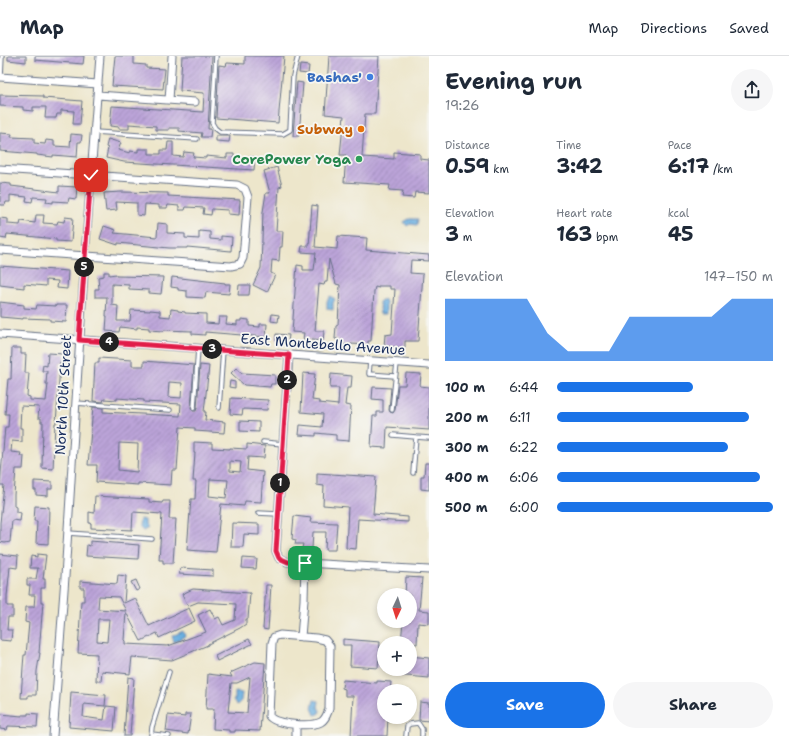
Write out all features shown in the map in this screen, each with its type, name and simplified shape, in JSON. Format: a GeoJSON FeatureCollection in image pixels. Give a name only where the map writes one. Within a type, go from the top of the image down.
{"type":"FeatureCollection","features":[{"type":"Feature","properties":{"kind":"street","name":"North 10th Street"},"geometry":{"type":"LineString","coordinates":[[53,736],[68,533],[84,256],[100,56]]}},
{"type":"Feature","properties":{"kind":"street"},"geometry":{"type":"LineString","coordinates":[[169,100],[172,56]]}},
{"type":"Feature","properties":{"kind":"street"},"geometry":{"type":"LineString","coordinates":[[0,77],[98,84]]}},
{"type":"Feature","properties":{"kind":"street"},"geometry":{"type":"LineString","coordinates":[[98,95],[195,102]]}},
{"type":"Feature","properties":{"kind":"street"},"geometry":{"type":"LineString","coordinates":[[0,169],[237,184],[245,189],[248,197],[243,258],[240,264],[231,266],[0,250]]}},
{"type":"Feature","properties":{"kind":"street","name":"East Montebello Avenue"},"geometry":{"type":"LineString","coordinates":[[0,334],[429,365]]}},
{"type":"Feature","properties":{"kind":"street"},"geometry":{"type":"LineString","coordinates":[[289,355],[276,551],[279,558],[288,562],[429,570]]}},
{"type":"Feature","properties":{"kind":"street"},"geometry":{"type":"LineString","coordinates":[[301,637],[305,563]]}},
{"type":"Feature","properties":{"kind":"street"},"geometry":{"type":"LineString","coordinates":[[280,635],[325,640],[330,646],[329,709],[327,717],[320,722],[296,725],[277,722],[269,716],[272,643],[274,637],[280,635]]}},
{"type":"Feature","properties":{"kind":"street"},"geometry":{"type":"LineString","coordinates":[[296,725],[296,736]]}},
{"type":"Feature","properties":{"kind":"lane"},"geometry":{"type":"LineString","coordinates":[[0,77],[2,56]]}},
{"type":"Feature","properties":{"kind":"lane"},"geometry":{"type":"LineString","coordinates":[[216,56],[212,109],[212,123],[215,128],[220,132],[284,134],[290,130],[293,76],[298,56]]}},
{"type":"Feature","properties":{"kind":"lane"},"geometry":{"type":"LineString","coordinates":[[95,132],[197,139]]}},
{"type":"Feature","properties":{"kind":"lane"},"geometry":{"type":"LineString","coordinates":[[194,408],[198,348]]}},
{"type":"Feature","properties":{"kind":"lane"},"geometry":{"type":"LineString","coordinates":[[219,408],[223,350]]}},
{"type":"Feature","properties":{"kind":"lane"},"geometry":{"type":"LineString","coordinates":[[370,361],[369,374],[395,376]]}},
{"type":"Feature","properties":{"kind":"lane"},"geometry":{"type":"LineString","coordinates":[[392,410],[397,363]]}},
{"type":"Feature","properties":{"kind":"lane"},"geometry":{"type":"LineString","coordinates":[[76,402],[170,410]]}},
{"type":"Feature","properties":{"kind":"lane"},"geometry":{"type":"LineString","coordinates":[[393,435],[429,438]]}},
{"type":"Feature","properties":{"kind":"lane"},"geometry":{"type":"LineString","coordinates":[[413,473],[416,437]]}},
{"type":"Feature","properties":{"kind":"lane"},"geometry":{"type":"LineString","coordinates":[[263,442],[283,444]]}},
{"type":"Feature","properties":{"kind":"lane"},"geometry":{"type":"LineString","coordinates":[[258,513],[278,514]]}},
{"type":"Feature","properties":{"kind":"lane"},"geometry":{"type":"LineString","coordinates":[[68,533],[152,539]]}},
{"type":"Feature","properties":{"kind":"lane"},"geometry":{"type":"LineString","coordinates":[[168,736],[151,735],[169,672]]}},
{"type":"Feature","properties":{"kind":"lane"},"geometry":{"type":"LineString","coordinates":[[406,736],[408,726],[410,724],[418,723],[422,729],[422,736]]}},
{"type":"Feature","properties":{"kind":"water"},"geometry":{"type":"Polygon","coordinates":[[[409,219],[418,219],[417,225],[410,224],[407,226],[404,222],[409,219]]]}},
{"type":"Feature","properties":{"kind":"water"},"geometry":{"type":"Polygon","coordinates":[[[330,296],[335,299],[333,303],[333,310],[327,309],[327,301],[330,296]]]}},
{"type":"Feature","properties":{"kind":"water"},"geometry":{"type":"Polygon","coordinates":[[[385,300],[386,314],[380,314],[379,302],[385,300]]]}},
{"type":"Feature","properties":{"kind":"water"},"geometry":{"type":"Polygon","coordinates":[[[140,519],[145,520],[145,525],[148,528],[143,531],[139,527],[140,519]]]}},
{"type":"Feature","properties":{"kind":"water"},"geometry":{"type":"Polygon","coordinates":[[[183,631],[185,636],[174,642],[172,636],[183,631]]]}},
{"type":"Feature","properties":{"kind":"water"},"geometry":{"type":"Polygon","coordinates":[[[235,692],[242,693],[241,701],[237,705],[233,700],[235,699],[235,692]]]}},
{"type":"Feature","properties":{"kind":"water"},"geometry":{"type":"Polygon","coordinates":[[[314,700],[319,701],[318,707],[320,711],[319,714],[315,715],[312,708],[314,700]]]}},
{"type":"Feature","properties":{"kind":"building"},"geometry":{"type":"Polygon","coordinates":[[[8,56],[26,56],[26,62],[8,60],[8,56]]]}},
{"type":"Feature","properties":{"kind":"building"},"geometry":{"type":"Polygon","coordinates":[[[35,56],[84,56],[83,64],[35,60],[35,56]]]}},
{"type":"Feature","properties":{"kind":"building"},"geometry":{"type":"Polygon","coordinates":[[[115,56],[134,56],[134,64],[146,65],[146,68],[165,69],[163,89],[112,86],[115,56]]]}},
{"type":"Feature","properties":{"kind":"building"},"geometry":{"type":"Polygon","coordinates":[[[182,56],[212,56],[208,129],[211,129],[210,137],[201,137],[202,133],[179,131],[179,128],[156,130],[156,126],[129,124],[129,129],[119,129],[119,127],[110,126],[112,106],[203,112],[204,93],[180,91],[182,56]]]}},
{"type":"Feature","properties":{"kind":"building"},"geometry":{"type":"Polygon","coordinates":[[[245,56],[284,56],[278,123],[216,118],[219,65],[226,66],[227,63],[245,64],[245,56]]]}},
{"type":"Feature","properties":{"kind":"building"},"geometry":{"type":"Polygon","coordinates":[[[329,56],[379,56],[375,114],[365,114],[362,157],[394,159],[394,152],[420,154],[420,159],[429,160],[429,193],[415,192],[414,198],[402,197],[403,191],[389,190],[390,185],[344,182],[346,155],[340,155],[344,116],[325,114],[329,56]]]}},
{"type":"Feature","properties":{"kind":"building"},"geometry":{"type":"Polygon","coordinates":[[[300,65],[309,66],[308,74],[299,73],[300,65]]]}},
{"type":"Feature","properties":{"kind":"building"},"geometry":{"type":"Polygon","coordinates":[[[297,82],[303,83],[299,136],[293,136],[297,82]]]}},
{"type":"Feature","properties":{"kind":"building"},"geometry":{"type":"Polygon","coordinates":[[[0,95],[43,96],[43,98],[82,101],[80,124],[73,124],[74,111],[61,110],[61,114],[57,114],[56,118],[45,118],[46,107],[33,107],[33,111],[23,110],[23,107],[0,106],[0,95]]]}},
{"type":"Feature","properties":{"kind":"building"},"geometry":{"type":"Polygon","coordinates":[[[0,133],[12,134],[11,137],[34,138],[34,143],[45,144],[46,140],[54,141],[54,146],[70,147],[71,134],[82,135],[81,142],[78,142],[77,157],[53,155],[53,157],[0,151],[0,133]]]}},
{"type":"Feature","properties":{"kind":"building"},"geometry":{"type":"Polygon","coordinates":[[[216,136],[230,136],[229,142],[216,141],[216,136]]]}},
{"type":"Feature","properties":{"kind":"building"},"geometry":{"type":"Polygon","coordinates":[[[108,139],[121,143],[118,150],[130,153],[130,151],[138,152],[138,149],[149,149],[149,154],[161,154],[161,150],[167,150],[168,142],[173,142],[173,156],[183,157],[184,152],[194,153],[193,157],[206,158],[206,156],[227,158],[227,154],[234,154],[234,158],[247,159],[248,156],[255,157],[254,170],[124,162],[106,158],[108,139]]]}},
{"type":"Feature","properties":{"kind":"building"},"geometry":{"type":"Polygon","coordinates":[[[277,167],[282,186],[279,187],[276,231],[283,231],[282,247],[280,247],[279,261],[272,260],[271,273],[275,275],[267,292],[253,285],[261,268],[263,212],[266,193],[270,193],[264,171],[277,167]]]}},
{"type":"Feature","properties":{"kind":"building"},"geometry":{"type":"Polygon","coordinates":[[[0,183],[11,184],[11,186],[59,192],[59,186],[77,187],[76,199],[69,198],[68,202],[53,201],[53,203],[46,202],[47,198],[33,197],[32,202],[26,201],[27,197],[10,195],[10,202],[6,202],[5,205],[0,205],[0,183]]]}},
{"type":"Feature","properties":{"kind":"building"},"geometry":{"type":"Polygon","coordinates":[[[104,193],[168,193],[168,196],[240,200],[239,215],[228,214],[228,210],[212,209],[211,215],[203,214],[204,208],[186,207],[185,210],[179,210],[179,206],[168,205],[167,208],[159,208],[159,205],[145,204],[144,216],[137,215],[137,203],[116,202],[117,210],[106,211],[104,193]]]}},
{"type":"Feature","properties":{"kind":"building"},"geometry":{"type":"Polygon","coordinates":[[[312,205],[318,206],[315,247],[337,249],[338,236],[367,238],[366,250],[429,255],[429,261],[411,260],[410,273],[423,274],[418,341],[405,341],[405,348],[384,346],[385,335],[392,334],[395,289],[390,289],[390,286],[379,286],[379,288],[375,287],[374,291],[371,341],[368,341],[368,345],[338,344],[338,339],[335,339],[336,326],[338,325],[340,285],[336,284],[329,259],[327,282],[325,282],[324,285],[319,284],[315,331],[324,331],[323,341],[303,339],[304,333],[292,332],[297,265],[303,266],[303,270],[314,270],[316,253],[301,252],[302,246],[309,246],[312,205]]]}},
{"type":"Feature","properties":{"kind":"building"},"geometry":{"type":"Polygon","coordinates":[[[36,215],[44,215],[43,223],[57,224],[58,221],[64,222],[65,217],[73,218],[71,242],[7,234],[6,239],[0,238],[0,218],[8,219],[8,224],[20,225],[21,221],[35,223],[36,215]]]}},
{"type":"Feature","properties":{"kind":"building"},"geometry":{"type":"Polygon","coordinates":[[[158,223],[167,224],[167,233],[185,234],[185,238],[199,239],[199,231],[210,232],[210,239],[221,240],[221,236],[232,237],[231,251],[187,247],[169,248],[118,243],[118,245],[100,239],[104,226],[116,230],[114,233],[157,237],[158,223]]]}},
{"type":"Feature","properties":{"kind":"building"},"geometry":{"type":"Polygon","coordinates":[[[0,266],[68,271],[67,289],[57,288],[58,281],[46,280],[46,286],[24,284],[24,288],[0,285],[0,266]]]}},
{"type":"Feature","properties":{"kind":"building"},"geometry":{"type":"Polygon","coordinates":[[[104,272],[109,272],[109,275],[116,274],[116,276],[163,277],[161,294],[149,293],[149,290],[129,289],[129,285],[112,284],[112,305],[118,306],[117,321],[130,321],[131,310],[160,311],[160,316],[170,317],[171,309],[185,313],[206,314],[206,323],[218,324],[219,317],[227,317],[226,324],[237,325],[237,321],[241,321],[241,319],[249,320],[249,326],[260,327],[260,324],[267,324],[266,337],[205,332],[205,335],[192,334],[192,331],[149,330],[149,328],[137,327],[137,329],[120,327],[119,332],[106,331],[107,297],[95,297],[95,289],[99,289],[98,277],[104,276],[104,272]]]}},
{"type":"Feature","properties":{"kind":"building"},"geometry":{"type":"Polygon","coordinates":[[[172,277],[230,284],[229,294],[206,292],[205,298],[187,297],[187,291],[178,290],[178,288],[171,287],[172,277]]]}},
{"type":"Feature","properties":{"kind":"building"},"geometry":{"type":"Polygon","coordinates":[[[239,285],[250,285],[249,295],[238,295],[239,285]]]}},
{"type":"Feature","properties":{"kind":"building"},"geometry":{"type":"Polygon","coordinates":[[[0,302],[24,305],[24,308],[36,309],[37,305],[67,305],[66,322],[50,321],[50,319],[0,317],[0,302]]]}},
{"type":"Feature","properties":{"kind":"building"},"geometry":{"type":"Polygon","coordinates":[[[272,314],[279,315],[278,322],[271,321],[272,314]]]}},
{"type":"Feature","properties":{"kind":"building"},"geometry":{"type":"Polygon","coordinates":[[[276,334],[289,335],[288,342],[276,341],[276,334]]]}},
{"type":"Feature","properties":{"kind":"building"},"geometry":{"type":"Polygon","coordinates":[[[12,348],[21,348],[21,354],[26,354],[25,373],[29,373],[27,396],[30,397],[30,400],[46,401],[48,384],[46,384],[47,371],[42,371],[43,365],[47,366],[48,353],[64,354],[64,363],[60,363],[53,469],[42,468],[43,422],[41,422],[41,418],[38,418],[39,407],[21,406],[20,428],[22,428],[22,442],[12,441],[11,452],[21,453],[20,456],[24,456],[23,469],[16,469],[14,495],[14,506],[16,507],[16,512],[21,513],[20,521],[12,520],[10,542],[5,543],[0,542],[0,523],[4,485],[0,485],[5,427],[8,427],[9,414],[5,414],[8,379],[11,379],[12,348]]]}},
{"type":"Feature","properties":{"kind":"building"},"geometry":{"type":"Polygon","coordinates":[[[99,358],[132,360],[132,366],[144,366],[144,361],[194,365],[191,408],[193,411],[196,411],[197,408],[200,365],[209,366],[204,412],[206,412],[205,420],[225,422],[224,433],[195,431],[195,428],[180,427],[177,470],[172,470],[171,485],[138,483],[138,485],[96,482],[97,465],[88,465],[93,407],[103,408],[103,412],[180,416],[181,404],[144,402],[144,400],[117,398],[117,400],[104,399],[103,402],[93,401],[95,363],[99,363],[99,358]],[[169,382],[168,397],[181,398],[182,383],[169,382]],[[119,443],[118,470],[137,472],[138,444],[119,443]]]}},
{"type":"Feature","properties":{"kind":"building"},"geometry":{"type":"Polygon","coordinates":[[[236,368],[242,373],[275,375],[275,384],[271,384],[270,387],[244,385],[231,373],[236,368]]]}},
{"type":"Feature","properties":{"kind":"building"},"geometry":{"type":"Polygon","coordinates":[[[303,373],[315,374],[312,400],[319,401],[319,403],[338,405],[339,388],[330,388],[331,374],[352,376],[351,388],[347,388],[345,405],[351,406],[349,441],[336,440],[336,435],[316,433],[316,436],[299,435],[300,425],[322,427],[323,414],[301,412],[303,373]]]}},
{"type":"Feature","properties":{"kind":"building"},"geometry":{"type":"Polygon","coordinates":[[[406,373],[421,374],[420,386],[429,387],[429,430],[387,427],[386,448],[371,447],[373,416],[377,416],[377,412],[383,412],[383,400],[372,399],[373,387],[391,388],[389,410],[393,413],[395,410],[398,385],[405,385],[406,373]]]}},
{"type":"Feature","properties":{"kind":"building"},"geometry":{"type":"Polygon","coordinates":[[[230,381],[235,382],[235,388],[229,387],[230,381]]]}},
{"type":"Feature","properties":{"kind":"building"},"geometry":{"type":"Polygon","coordinates":[[[231,398],[268,400],[267,410],[243,409],[242,415],[230,414],[231,398]]]}},
{"type":"Feature","properties":{"kind":"building"},"geometry":{"type":"Polygon","coordinates":[[[240,421],[259,422],[259,432],[240,431],[240,421]]]}},
{"type":"Feature","properties":{"kind":"building"},"geometry":{"type":"Polygon","coordinates":[[[194,442],[212,443],[212,448],[247,449],[247,444],[265,446],[264,458],[248,457],[247,470],[263,472],[261,502],[245,501],[244,506],[221,504],[216,552],[187,550],[191,499],[195,499],[196,481],[193,481],[194,442]],[[230,461],[230,471],[240,472],[241,462],[230,461]],[[210,479],[209,496],[226,498],[228,480],[210,479]]]}},
{"type":"Feature","properties":{"kind":"building"},"geometry":{"type":"Polygon","coordinates":[[[425,463],[429,463],[429,490],[421,489],[421,476],[424,476],[425,463]]]}},
{"type":"Feature","properties":{"kind":"building"},"geometry":{"type":"Polygon","coordinates":[[[317,473],[376,477],[373,514],[408,517],[408,522],[358,519],[356,549],[346,548],[348,507],[323,505],[324,486],[317,485],[317,473]]]}},
{"type":"Feature","properties":{"kind":"building"},"geometry":{"type":"Polygon","coordinates":[[[34,481],[52,482],[52,489],[48,489],[48,496],[36,495],[36,490],[34,490],[34,481]]]}},
{"type":"Feature","properties":{"kind":"building"},"geometry":{"type":"Polygon","coordinates":[[[95,496],[149,499],[149,502],[162,503],[163,501],[170,501],[169,519],[176,519],[173,563],[163,563],[163,560],[159,560],[162,514],[133,512],[132,530],[91,528],[91,523],[89,523],[89,512],[94,513],[95,496]]]}},
{"type":"Feature","properties":{"kind":"building"},"geometry":{"type":"Polygon","coordinates":[[[35,506],[49,507],[48,544],[36,543],[37,521],[34,521],[35,506]]]}},
{"type":"Feature","properties":{"kind":"building"},"geometry":{"type":"Polygon","coordinates":[[[294,516],[311,518],[310,522],[337,523],[335,550],[325,550],[326,532],[313,532],[312,548],[302,548],[303,544],[295,544],[296,540],[292,539],[294,516]]]}},
{"type":"Feature","properties":{"kind":"building"},"geometry":{"type":"Polygon","coordinates":[[[232,523],[259,524],[259,535],[244,534],[243,547],[231,547],[232,523]]]}},
{"type":"Feature","properties":{"kind":"building"},"geometry":{"type":"Polygon","coordinates":[[[90,541],[139,545],[138,559],[86,556],[87,545],[90,546],[90,541]]]}},
{"type":"Feature","properties":{"kind":"building"},"geometry":{"type":"Polygon","coordinates":[[[0,554],[18,556],[17,568],[10,567],[7,596],[7,606],[13,606],[13,617],[8,617],[7,630],[12,630],[11,641],[0,640],[0,554]]]}},
{"type":"Feature","properties":{"kind":"building"},"geometry":{"type":"Polygon","coordinates":[[[37,554],[46,555],[43,579],[45,579],[45,588],[41,588],[41,602],[43,602],[36,695],[28,695],[28,698],[21,698],[24,655],[26,655],[29,623],[25,622],[26,607],[34,607],[35,595],[29,595],[30,585],[27,585],[27,579],[36,579],[38,568],[30,568],[31,556],[37,557],[37,554]]]}},
{"type":"Feature","properties":{"kind":"building"},"geometry":{"type":"Polygon","coordinates":[[[243,558],[257,559],[256,569],[242,568],[243,558]]]}},
{"type":"Feature","properties":{"kind":"building"},"geometry":{"type":"Polygon","coordinates":[[[180,568],[213,570],[213,576],[179,574],[180,568]]]}},
{"type":"Feature","properties":{"kind":"building"},"geometry":{"type":"Polygon","coordinates":[[[118,575],[126,576],[124,603],[135,598],[149,626],[189,608],[195,621],[159,638],[157,633],[141,641],[126,612],[125,644],[168,646],[206,632],[198,615],[210,609],[215,619],[219,617],[223,625],[235,620],[236,604],[198,602],[188,606],[182,594],[193,589],[250,593],[248,619],[246,619],[246,624],[240,628],[208,645],[172,660],[132,657],[130,674],[102,671],[101,681],[96,681],[97,654],[78,653],[81,601],[84,601],[84,588],[80,588],[80,581],[117,584],[118,575]],[[99,596],[98,609],[126,611],[119,597],[99,596]],[[98,619],[97,641],[107,642],[109,619],[98,619]]]}},
{"type":"Feature","properties":{"kind":"building"},"geometry":{"type":"Polygon","coordinates":[[[406,577],[422,578],[419,610],[429,611],[429,624],[418,623],[417,644],[417,636],[402,636],[402,628],[417,628],[417,588],[405,588],[406,577]]]}},
{"type":"Feature","properties":{"kind":"building"},"geometry":{"type":"Polygon","coordinates":[[[136,580],[140,589],[136,591],[131,582],[136,580]]]}},
{"type":"Feature","properties":{"kind":"building"},"geometry":{"type":"Polygon","coordinates":[[[266,585],[271,585],[268,630],[263,629],[266,585]]]}},
{"type":"Feature","properties":{"kind":"building"},"geometry":{"type":"Polygon","coordinates":[[[249,639],[252,644],[217,661],[215,656],[249,639]]]}},
{"type":"Feature","properties":{"kind":"building"},"geometry":{"type":"Polygon","coordinates":[[[343,639],[377,642],[377,668],[350,666],[351,645],[343,645],[343,639]]]}},
{"type":"Feature","properties":{"kind":"building"},"geometry":{"type":"Polygon","coordinates":[[[417,657],[429,658],[429,678],[407,676],[417,676],[417,657]]]}},
{"type":"Feature","properties":{"kind":"building"},"geometry":{"type":"Polygon","coordinates":[[[255,662],[265,663],[260,731],[235,730],[235,732],[229,732],[229,730],[213,729],[214,709],[206,709],[208,674],[232,677],[230,673],[255,662]],[[250,677],[237,683],[231,683],[228,712],[247,713],[250,677]]]}},
{"type":"Feature","properties":{"kind":"building"},"geometry":{"type":"Polygon","coordinates":[[[128,677],[134,678],[130,736],[124,736],[128,677]]]}},
{"type":"Feature","properties":{"kind":"building"},"geometry":{"type":"Polygon","coordinates":[[[343,680],[377,683],[377,681],[391,682],[391,684],[377,684],[377,724],[388,724],[387,736],[351,736],[353,696],[345,696],[345,689],[342,688],[343,680]]]}},
{"type":"Feature","properties":{"kind":"building"},"geometry":{"type":"Polygon","coordinates":[[[71,692],[106,695],[105,706],[84,704],[83,717],[104,720],[106,706],[116,707],[114,731],[69,727],[71,692]]]}},
{"type":"Feature","properties":{"kind":"building"},"geometry":{"type":"Polygon","coordinates":[[[420,702],[429,703],[429,721],[419,720],[420,702]]]}},
{"type":"Feature","properties":{"kind":"building"},"geometry":{"type":"Polygon","coordinates":[[[28,713],[38,714],[37,727],[8,726],[7,730],[0,729],[0,714],[22,716],[28,715],[28,713]]]}},
{"type":"Feature","properties":{"kind":"building"},"geometry":{"type":"Polygon","coordinates":[[[185,714],[191,714],[188,734],[166,731],[168,715],[185,717],[185,714]]]}},
{"type":"Feature","properties":{"kind":"place","name":"Bashas'"},"geometry":{"type":"Point","coordinates":[370,77]}},
{"type":"Feature","properties":{"kind":"place","name":"Subway"},"geometry":{"type":"Point","coordinates":[361,129]}},
{"type":"Feature","properties":{"kind":"place","name":"CorePower Yoga"},"geometry":{"type":"Point","coordinates":[359,159]}},
{"type":"Feature","properties":{"kind":"route"},"geometry":{"type":"LineString","coordinates":[[91,175],[79,340],[289,355],[276,551],[279,558],[288,562],[305,563]]}}]}
